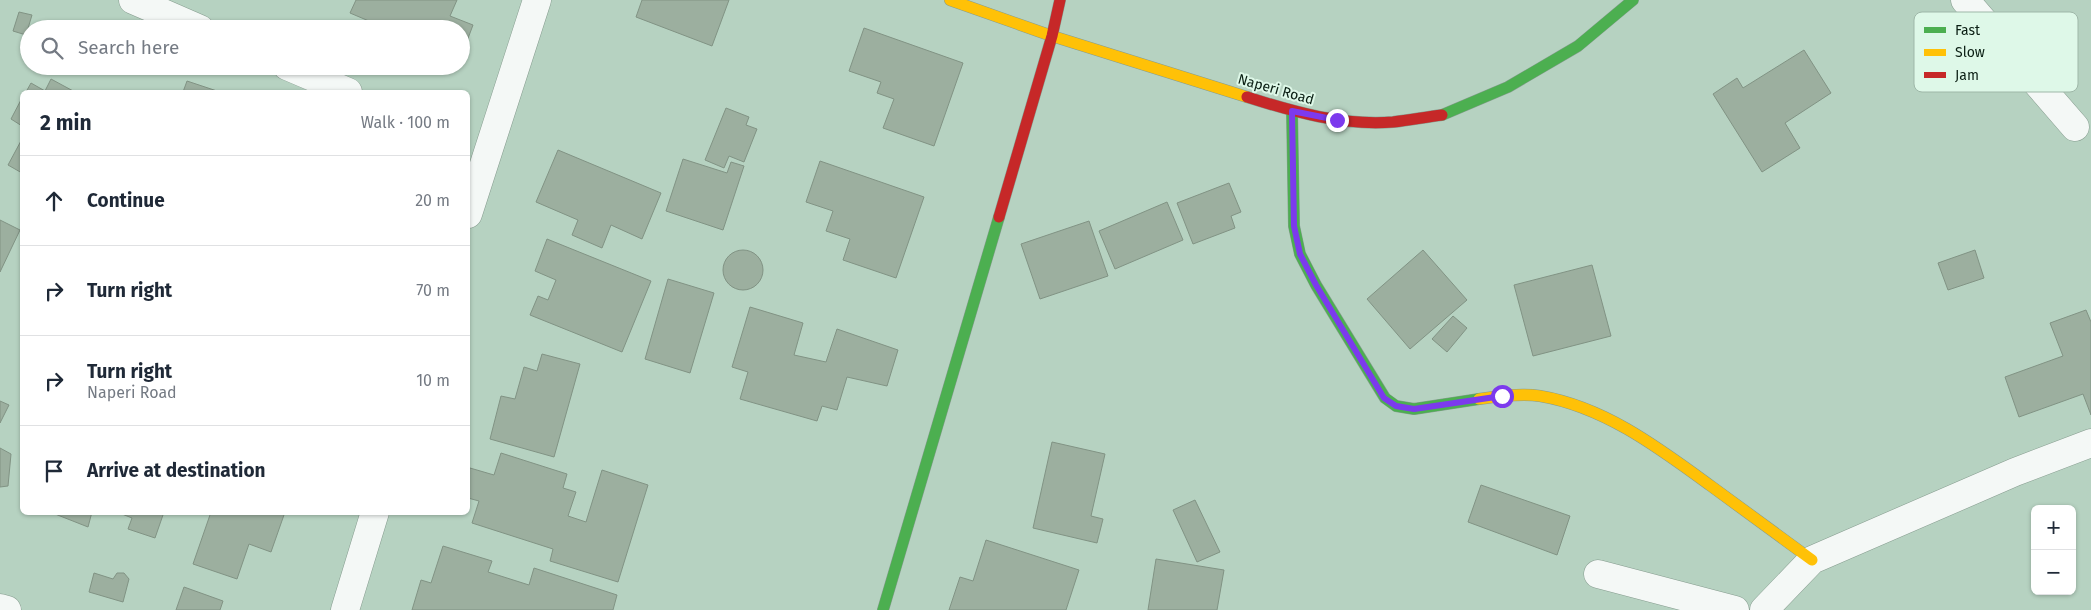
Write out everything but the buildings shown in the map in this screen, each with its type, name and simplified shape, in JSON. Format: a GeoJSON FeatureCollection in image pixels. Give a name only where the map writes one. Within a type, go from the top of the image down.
{"type":"FeatureCollection","features":[{"type":"Feature","properties":{"kind":"street"},"geometry":{"type":"LineString","coordinates":[[133,0],[179,20]]}},
{"type":"Feature","properties":{"kind":"street"},"geometry":{"type":"LineString","coordinates":[[470,199],[477,148],[537,0]]}},
{"type":"Feature","properties":{"kind":"street","name":"Naperi Road"},"geometry":{"type":"LineString","coordinates":[[950,0],[1052,36],[1292,111],[1337,120],[1392,122],[1448,114],[1508,87],[1578,46],[1633,0]]}},
{"type":"Feature","properties":{"kind":"street"},"geometry":{"type":"LineString","coordinates":[[884,610],[1052,36],[1060,0]]}},
{"type":"Feature","properties":{"kind":"street"},"geometry":{"type":"LineString","coordinates":[[1964,0],[1974,12]]}},
{"type":"Feature","properties":{"kind":"street"},"geometry":{"type":"LineString","coordinates":[[308,75],[343,90]]}},
{"type":"Feature","properties":{"kind":"street"},"geometry":{"type":"LineString","coordinates":[[2044,92],[2075,127]]}},
{"type":"Feature","properties":{"kind":"street"},"geometry":{"type":"LineString","coordinates":[[1292,111],[1294,226],[1300,254],[1316,285],[1384,398],[1396,406],[1414,409],[1502,396],[1539,396],[1575,404],[1611,420],[1652,442],[1812,560]]}},
{"type":"Feature","properties":{"kind":"street"},"geometry":{"type":"LineString","coordinates":[[1764,610],[1812,560],[2014,472],[2091,443]]}},
{"type":"Feature","properties":{"kind":"street"},"geometry":{"type":"LineString","coordinates":[[345,610],[374,515]]}},
{"type":"Feature","properties":{"kind":"street"},"geometry":{"type":"LineString","coordinates":[[1598,574],[1734,610]]}},
{"type":"Feature","properties":{"kind":"street"},"geometry":{"type":"LineString","coordinates":[[0,608],[7,610]]}},
{"type":"Feature","properties":{"kind":"traffic: fast"},"geometry":{"type":"LineString","coordinates":[[1442,115],[1508,87],[1578,46],[1633,0]]}},
{"type":"Feature","properties":{"kind":"traffic: fast"},"geometry":{"type":"LineString","coordinates":[[1292,111],[1294,226],[1300,254],[1316,285],[1385,398],[1396,406],[1414,409],[1479,399]]}},
{"type":"Feature","properties":{"kind":"traffic: fast"},"geometry":{"type":"LineString","coordinates":[[883,610],[999,217]]}},
{"type":"Feature","properties":{"kind":"traffic: slow"},"geometry":{"type":"LineString","coordinates":[[950,0],[1052,36],[1247,97]]}},
{"type":"Feature","properties":{"kind":"traffic: slow"},"geometry":{"type":"LineString","coordinates":[[1479,399],[1518,395],[1540,396],[1564,401],[1609,419],[1671,457],[1812,560]]}},
{"type":"Feature","properties":{"kind":"traffic: jam"},"geometry":{"type":"LineString","coordinates":[[999,217],[1052,36],[1060,0]]}},
{"type":"Feature","properties":{"kind":"traffic: jam"},"geometry":{"type":"LineString","coordinates":[[1247,97],[1301,113],[1356,122],[1393,122],[1442,115]]}},
{"type":"Feature","properties":{"kind":"route"},"geometry":{"type":"LineString","coordinates":[[1337,120],[1292,111],[1294,226],[1300,254],[1316,285],[1384,398],[1396,406],[1414,409],[1502,396]]}}]}
